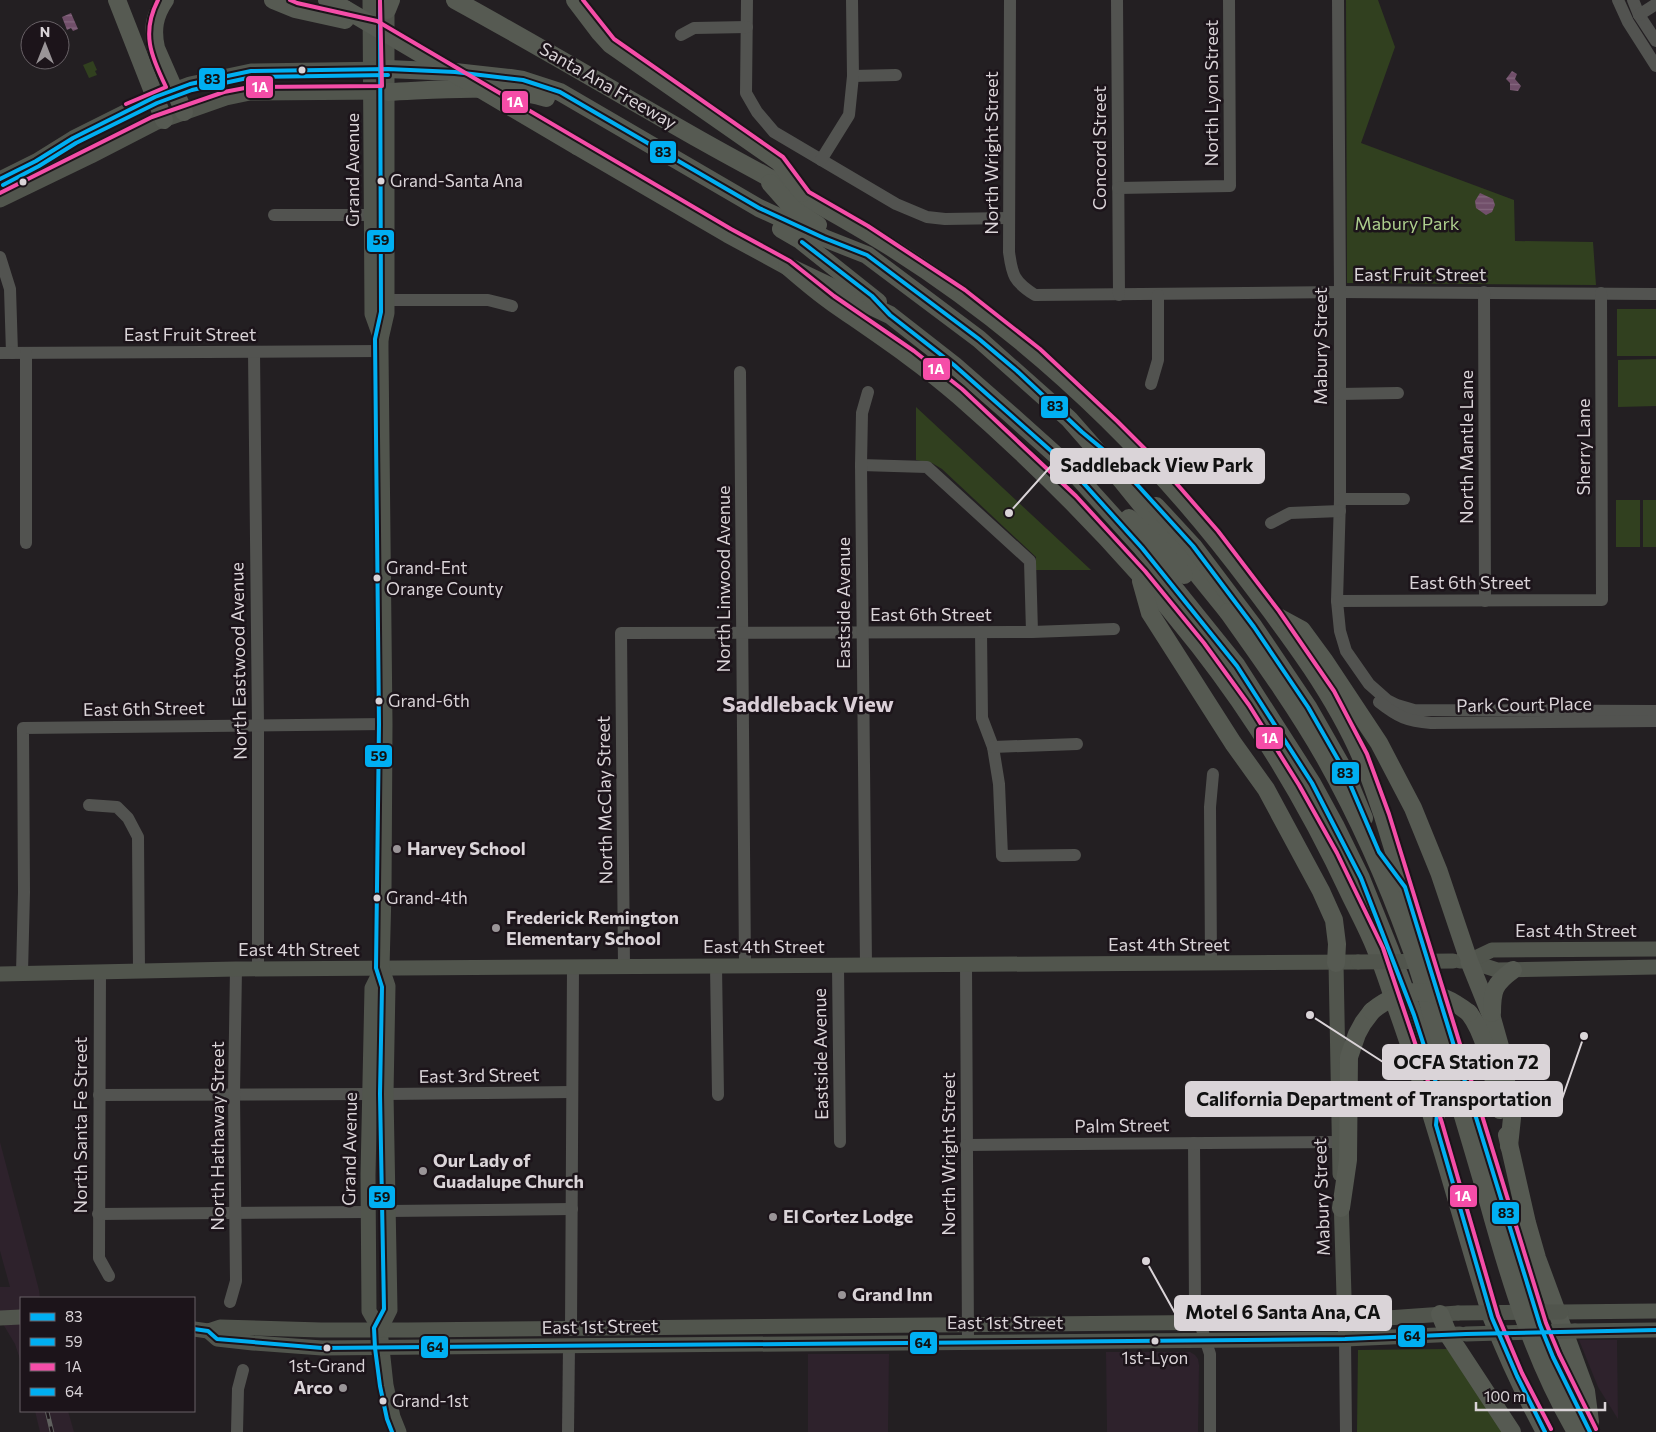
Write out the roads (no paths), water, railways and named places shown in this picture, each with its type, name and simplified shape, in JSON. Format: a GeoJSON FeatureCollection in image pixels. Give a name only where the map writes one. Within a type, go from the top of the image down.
{"type":"FeatureCollection","features":[{"type":"Feature","properties":{"kind":"highway"},"geometry":{"type":"LineString","coordinates":[[117,0],[164,120]]}},
{"type":"Feature","properties":{"kind":"highway"},"geometry":{"type":"LineString","coordinates":[[165,0],[154,22],[154,39],[156,48],[184,112]]}},
{"type":"Feature","properties":{"kind":"highway"},"geometry":{"type":"LineString","coordinates":[[273,0],[295,9],[345,15],[374,26],[577,146],[787,266],[890,315]]}},
{"type":"Feature","properties":{"kind":"highway"},"geometry":{"type":"LineString","coordinates":[[327,0],[345,15]]}},
{"type":"Feature","properties":{"kind":"highway","name":"Santa Ana Freeway"},"geometry":{"type":"LineString","coordinates":[[455,0],[552,53],[864,231],[961,295],[1036,354],[1114,425],[1181,497],[1213,535],[1274,615],[1328,694],[1361,756],[1383,816],[1540,1325],[1553,1357],[1590,1432]]}},
{"type":"Feature","properties":{"kind":"highway"},"geometry":{"type":"LineString","coordinates":[[575,0],[610,44],[779,162],[805,198]]}},
{"type":"Feature","properties":{"kind":"highway"},"geometry":{"type":"LineString","coordinates":[[379,69],[455,72],[510,78],[523,80],[560,92],[759,208],[824,238],[867,255],[979,339],[1016,370],[1082,432],[1278,682],[1324,757],[1352,809],[1410,943],[1510,1280],[1533,1344],[1560,1405],[1576,1432]]}},
{"type":"Feature","properties":{"kind":"highway"},"geometry":{"type":"LineString","coordinates":[[379,92],[441,90],[508,91],[532,94],[554,101],[800,240],[872,296],[890,315],[961,371],[1068,466],[1105,495],[1225,615],[1320,761],[1376,877],[1404,956],[1525,1347],[1568,1432]]}},
{"type":"Feature","properties":{"kind":"highway","name":"Santa Ana Freeway"},"geometry":{"type":"LineString","coordinates":[[760,173],[792,209],[867,255]]}},
{"type":"Feature","properties":{"kind":"highway"},"geometry":{"type":"LineString","coordinates":[[787,266],[830,301],[910,356],[958,394],[1072,502],[1140,576],[1199,647],[1244,709],[1294,788],[1332,856],[1376,951],[1436,1125],[1492,1318],[1527,1397],[1545,1432]]}},
{"type":"Feature","properties":{"kind":"highway","name":"Santa Ana Freeway"},"geometry":{"type":"LineString","coordinates":[[1082,432],[1111,456],[1193,546],[1254,627],[1313,715],[1344,770],[1378,852],[1405,887]]}},
{"type":"Feature","properties":{"kind":"highway"},"geometry":{"type":"LineString","coordinates":[[1068,466],[1142,548],[1237,666],[1312,783],[1361,878],[1390,950],[1439,1092],[1436,1125]]}},
{"type":"Feature","properties":{"kind":"highway"},"geometry":{"type":"LineString","coordinates":[[1140,576],[1150,613],[1233,743],[1266,789],[1321,891],[1334,920],[1337,944],[1336,963]]}},
{"type":"Feature","properties":{"kind":"highway"},"geometry":{"type":"LineString","coordinates":[[1274,615],[1302,630],[1379,743],[1413,808],[1438,872],[1461,961],[1492,1018],[1501,1050],[1512,1118],[1509,1146]]}},
{"type":"Feature","properties":{"kind":"highway"},"geometry":{"type":"LineString","coordinates":[[1492,1018],[1492,995],[1495,987],[1504,976],[1513,970]]}},
{"type":"Feature","properties":{"kind":"highway"},"geometry":{"type":"LineString","coordinates":[[1341,1208],[1348,1160],[1349,1057],[1357,1034],[1372,1011],[1383,1002],[1413,992],[1446,997],[1469,1013],[1484,1043],[1537,1258],[1586,1390],[1590,1432]]}},
{"type":"Feature","properties":{"kind":"highway"},"geometry":{"type":"LineString","coordinates":[[1440,1314],[1457,1335],[1512,1432]]}},
{"type":"Feature","properties":{"kind":"main road","name":"Grand Avenue"},"geometry":{"type":"LineString","coordinates":[[370,0],[379,69],[380,300],[372,314],[381,345],[385,724],[382,968],[388,986],[386,1094],[390,1310],[380,1330]]}},
{"type":"Feature","properties":{"kind":"main road","name":"Grand Avenue"},"geometry":{"type":"LineString","coordinates":[[379,69],[388,3]]}},
{"type":"Feature","properties":{"kind":"main road"},"geometry":{"type":"LineString","coordinates":[[0,178],[36,161],[73,138],[155,97],[190,84],[220,76],[252,71],[379,69]]}},
{"type":"Feature","properties":{"kind":"main road"},"geometry":{"type":"LineString","coordinates":[[0,200],[164,120],[226,98],[250,93],[379,92]]}},
{"type":"Feature","properties":{"kind":"main road","name":"Grand Avenue"},"geometry":{"type":"LineString","coordinates":[[379,92],[372,215],[380,300]]}},
{"type":"Feature","properties":{"kind":"main road","name":"East 4th Street"},"geometry":{"type":"LineString","coordinates":[[1461,961],[1492,950],[1656,949]]}},
{"type":"Feature","properties":{"kind":"main road","name":"East 4th Street"},"geometry":{"type":"LineString","coordinates":[[0,974],[236,969],[1461,961],[1497,970],[1656,967]]}},
{"type":"Feature","properties":{"kind":"main road","name":"Mabury Street"},"geometry":{"type":"LineString","coordinates":[[1336,963],[1345,1339]]}},
{"type":"Feature","properties":{"kind":"main road","name":"Grand Avenue"},"geometry":{"type":"LineString","coordinates":[[382,968],[372,988],[368,1212],[369,1311],[380,1330],[386,1385],[393,1417],[399,1432]]}},
{"type":"Feature","properties":{"kind":"main road","name":"East 1st Street"},"geometry":{"type":"LineString","coordinates":[[201,1330],[220,1327],[380,1330],[1345,1321],[1458,1313],[1656,1311]]}},
{"type":"Feature","properties":{"kind":"main road"},"geometry":{"type":"LineString","coordinates":[[0,1318],[20,1317]]}},
{"type":"Feature","properties":{"kind":"main road"},"geometry":{"type":"LineString","coordinates":[[569,1346],[574,1339],[583,1334],[647,1327]]}},
{"type":"Feature","properties":{"kind":"main road","name":"East 1st Street"},"geometry":{"type":"LineString","coordinates":[[201,1330],[218,1339],[322,1348],[1345,1339],[1656,1330]]}},
{"type":"Feature","properties":{"kind":"street"},"geometry":{"type":"LineString","coordinates":[[748,0],[746,93],[774,132],[896,204],[927,217],[945,219],[1008,218]]}},
{"type":"Feature","properties":{"kind":"street"},"geometry":{"type":"LineString","coordinates":[[821,160],[849,115],[853,76],[852,0]]}},
{"type":"Feature","properties":{"kind":"street","name":"North Wright Street"},"geometry":{"type":"LineString","coordinates":[[1010,0],[1009,252],[1014,277],[1022,287],[1035,295]]}},
{"type":"Feature","properties":{"kind":"street","name":"Concord Street"},"geometry":{"type":"LineString","coordinates":[[1117,0],[1118,295]]}},
{"type":"Feature","properties":{"kind":"street","name":"North Lyon Street"},"geometry":{"type":"LineString","coordinates":[[1118,188],[1230,186],[1229,0]]}},
{"type":"Feature","properties":{"kind":"street","name":"Mabury Street"},"geometry":{"type":"LineString","coordinates":[[1338,0],[1340,505],[1337,601],[1340,631],[1346,651],[1379,702],[1396,710]]}},
{"type":"Feature","properties":{"kind":"street"},"geometry":{"type":"LineString","coordinates":[[1618,0],[1628,22],[1656,66]]}},
{"type":"Feature","properties":{"kind":"street"},"geometry":{"type":"LineString","coordinates":[[1634,0],[1639,15],[1656,42]]}},
{"type":"Feature","properties":{"kind":"street"},"geometry":{"type":"LineString","coordinates":[[1639,15],[1656,4]]}},
{"type":"Feature","properties":{"kind":"street"},"geometry":{"type":"LineString","coordinates":[[682,35],[694,28],[747,27]]}},
{"type":"Feature","properties":{"kind":"street"},"geometry":{"type":"LineString","coordinates":[[853,76],[896,75]]}},
{"type":"Feature","properties":{"kind":"street"},"geometry":{"type":"LineString","coordinates":[[274,215],[372,215]]}},
{"type":"Feature","properties":{"kind":"street"},"geometry":{"type":"LineString","coordinates":[[0,256],[10,289],[6,353]]}},
{"type":"Feature","properties":{"kind":"street","name":"East Fruit Street"},"geometry":{"type":"LineString","coordinates":[[1035,295],[1340,292],[1656,294]]}},
{"type":"Feature","properties":{"kind":"street","name":"North Mantle Lane"},"geometry":{"type":"LineString","coordinates":[[1484,292],[1485,601]]}},
{"type":"Feature","properties":{"kind":"street","name":"Sherry Lane"},"geometry":{"type":"LineString","coordinates":[[1601,293],[1602,600]]}},
{"type":"Feature","properties":{"kind":"street"},"geometry":{"type":"LineString","coordinates":[[1151,384],[1158,360],[1158,295]]}},
{"type":"Feature","properties":{"kind":"street"},"geometry":{"type":"LineString","coordinates":[[380,300],[488,300],[512,306]]}},
{"type":"Feature","properties":{"kind":"street","name":"East Fruit Street"},"geometry":{"type":"LineString","coordinates":[[6,353],[254,352],[381,345]]}},
{"type":"Feature","properties":{"kind":"street","name":"North Eastwood Avenue"},"geometry":{"type":"LineString","coordinates":[[254,352],[258,726],[258,969]]}},
{"type":"Feature","properties":{"kind":"street"},"geometry":{"type":"LineString","coordinates":[[26,353],[26,544]]}},
{"type":"Feature","properties":{"kind":"street","name":"North Linwood Avenue"},"geometry":{"type":"LineString","coordinates":[[740,372],[745,966]]}},
{"type":"Feature","properties":{"kind":"street","name":"Eastside Avenue"},"geometry":{"type":"LineString","coordinates":[[866,966],[861,465],[862,413],[868,392]]}},
{"type":"Feature","properties":{"kind":"street"},"geometry":{"type":"LineString","coordinates":[[1340,394],[1398,393]]}},
{"type":"Feature","properties":{"kind":"street"},"geometry":{"type":"LineString","coordinates":[[861,465],[927,466],[1030,561],[1032,632],[1114,630]]}},
{"type":"Feature","properties":{"kind":"street"},"geometry":{"type":"LineString","coordinates":[[1271,523],[1290,513],[1340,505],[1404,499]]}},
{"type":"Feature","properties":{"kind":"street","name":"East 6th Street"},"geometry":{"type":"LineString","coordinates":[[1337,601],[1602,600]]}},
{"type":"Feature","properties":{"kind":"street"},"geometry":{"type":"LineString","coordinates":[[981,632],[982,718],[992,746],[999,784],[1002,856],[1075,855]]}},
{"type":"Feature","properties":{"kind":"street","name":"East 6th Street"},"geometry":{"type":"LineString","coordinates":[[621,634],[1032,632]]}},
{"type":"Feature","properties":{"kind":"street","name":"North McClay Street"},"geometry":{"type":"LineString","coordinates":[[621,634],[624,966]]}},
{"type":"Feature","properties":{"kind":"street","name":"Park Court Place"},"geometry":{"type":"LineString","coordinates":[[1396,710],[1656,711]]}},
{"type":"Feature","properties":{"kind":"street","name":"Park Court Place"},"geometry":{"type":"LineString","coordinates":[[1396,710],[1412,722],[1431,723],[1656,721]]}},
{"type":"Feature","properties":{"kind":"street","name":"East 6th Street"},"geometry":{"type":"LineString","coordinates":[[22,973],[24,892],[23,728],[385,724]]}},
{"type":"Feature","properties":{"kind":"street"},"geometry":{"type":"LineString","coordinates":[[992,746],[1077,744]]}},
{"type":"Feature","properties":{"kind":"street"},"geometry":{"type":"LineString","coordinates":[[1211,963],[1210,806],[1214,774]]}},
{"type":"Feature","properties":{"kind":"street"},"geometry":{"type":"LineString","coordinates":[[89,805],[117,807],[128,818],[138,837],[140,971]]}},
{"type":"Feature","properties":{"kind":"street","name":"North Wright Street"},"geometry":{"type":"LineString","coordinates":[[966,965],[968,1342]]}},
{"type":"Feature","properties":{"kind":"street"},"geometry":{"type":"LineString","coordinates":[[716,966],[718,1095]]}},
{"type":"Feature","properties":{"kind":"street","name":"Eastside Avenue"},"geometry":{"type":"LineString","coordinates":[[838,966],[840,1142]]}},
{"type":"Feature","properties":{"kind":"street"},"geometry":{"type":"LineString","coordinates":[[571,1328],[572,967]]}},
{"type":"Feature","properties":{"kind":"street","name":"North Hathaway Street"},"geometry":{"type":"LineString","coordinates":[[230,1302],[236,1281],[234,1094],[236,969]]}},
{"type":"Feature","properties":{"kind":"street","name":"North Santa Fe Street"},"geometry":{"type":"LineString","coordinates":[[100,972],[98,1095],[99,1258],[108,1276]]}},
{"type":"Feature","properties":{"kind":"street","name":"East 3rd Street"},"geometry":{"type":"LineString","coordinates":[[386,1094],[572,1092]]}},
{"type":"Feature","properties":{"kind":"street"},"geometry":{"type":"LineString","coordinates":[[98,1095],[370,1094]]}},
{"type":"Feature","properties":{"kind":"street","name":"Palm Street"},"geometry":{"type":"LineString","coordinates":[[966,1145],[1339,1142]]}},
{"type":"Feature","properties":{"kind":"street"},"geometry":{"type":"LineString","coordinates":[[1194,1143],[1195,1308],[1210,1354],[1210,1432]]}},
{"type":"Feature","properties":{"kind":"street"},"geometry":{"type":"LineString","coordinates":[[388,1212],[572,1209]]}},
{"type":"Feature","properties":{"kind":"street"},"geometry":{"type":"LineString","coordinates":[[98,1214],[368,1212]]}},
{"type":"Feature","properties":{"kind":"street"},"geometry":{"type":"LineString","coordinates":[[1345,1339],[1346,1432]]}},
{"type":"Feature","properties":{"kind":"street"},"geometry":{"type":"LineString","coordinates":[[568,1432],[569,1346]]}},
{"type":"Feature","properties":{"kind":"street"},"geometry":{"type":"LineString","coordinates":[[237,1432],[238,1389],[243,1370]]}},
{"type":"Feature","properties":{"kind":"railway"},"geometry":{"type":"LineString","coordinates":[[47,1412],[52,1432]]}},
{"type":"Feature","properties":{"kind":"place","name":"Grand-Santa Ana"},"geometry":{"type":"Point","coordinates":[381,181]}},
{"type":"Feature","properties":{"kind":"place","name":"Saddleback View Park"},"geometry":{"type":"Point","coordinates":[1009,513]}},
{"type":"Feature","properties":{"kind":"place","name":"Grand-Ent Orange County"},"geometry":{"type":"Point","coordinates":[377,578]}},
{"type":"Feature","properties":{"kind":"place","name":"Grand-6th"},"geometry":{"type":"Point","coordinates":[379,701]}},
{"type":"Feature","properties":{"kind":"place","name":"Harvey School"},"geometry":{"type":"Point","coordinates":[397,849]}},
{"type":"Feature","properties":{"kind":"place","name":"Grand-4th"},"geometry":{"type":"Point","coordinates":[377,898]}},
{"type":"Feature","properties":{"kind":"place","name":"Frederick Remington Elementary School"},"geometry":{"type":"Point","coordinates":[496,928]}},
{"type":"Feature","properties":{"kind":"place","name":"OCFA Station 72"},"geometry":{"type":"Point","coordinates":[1310,1015]}},
{"type":"Feature","properties":{"kind":"place","name":"California Department of Transportation"},"geometry":{"type":"Point","coordinates":[1584,1036]}},
{"type":"Feature","properties":{"kind":"place","name":"Our Lady of Guadalupe Church"},"geometry":{"type":"Point","coordinates":[423,1171]}},
{"type":"Feature","properties":{"kind":"place","name":"El Cortez Lodge"},"geometry":{"type":"Point","coordinates":[773,1217]}},
{"type":"Feature","properties":{"kind":"place","name":"Motel 6 Santa Ana, CA"},"geometry":{"type":"Point","coordinates":[1146,1261]}},
{"type":"Feature","properties":{"kind":"place","name":"Grand Inn"},"geometry":{"type":"Point","coordinates":[842,1295]}},
{"type":"Feature","properties":{"kind":"place","name":"1st-Lyon"},"geometry":{"type":"Point","coordinates":[1155,1341]}},
{"type":"Feature","properties":{"kind":"place","name":"1st-Grand"},"geometry":{"type":"Point","coordinates":[327,1348]}},
{"type":"Feature","properties":{"kind":"place","name":"Arco"},"geometry":{"type":"Point","coordinates":[343,1388]}},
{"type":"Feature","properties":{"kind":"place","name":"Grand-1st"},"geometry":{"type":"Point","coordinates":[383,1401]}},
{"type":"Feature","properties":{"kind":"district","name":"Saddleback View"},"geometry":{"type":"Point","coordinates":[808,704]}},
{"type":"Feature","properties":{"kind":"park label","name":"Mabury Park"},"geometry":{"type":"Point","coordinates":[1407,224]}}]}
